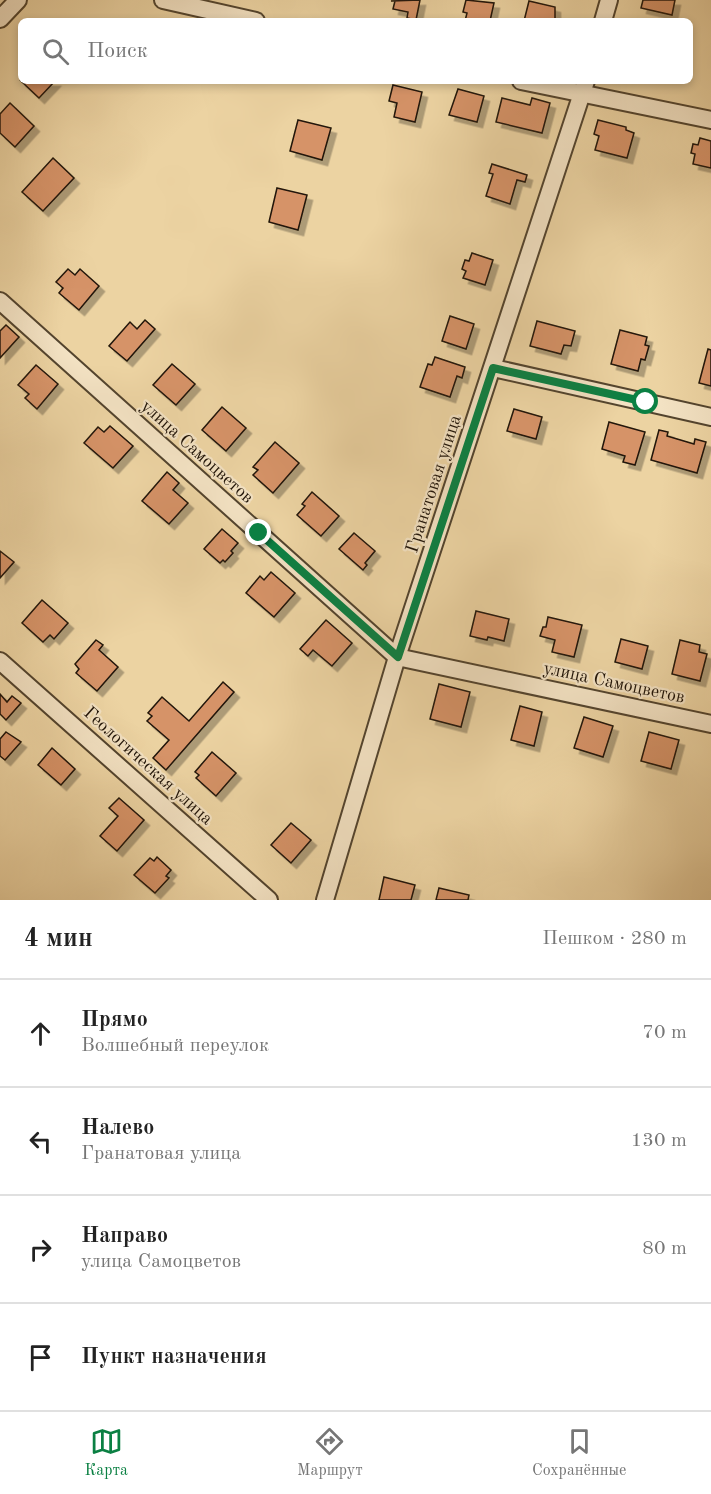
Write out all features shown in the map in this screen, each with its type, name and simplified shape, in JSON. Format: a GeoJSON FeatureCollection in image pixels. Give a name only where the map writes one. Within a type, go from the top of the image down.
{"type":"FeatureCollection","features":[{"type":"Feature","properties":{"kind":"street"},"geometry":{"type":"LineString","coordinates":[[0,19],[18,0]]}},
{"type":"Feature","properties":{"kind":"street"},"geometry":{"type":"LineString","coordinates":[[163,0],[243,18]]}},
{"type":"Feature","properties":{"kind":"street"},"geometry":{"type":"LineString","coordinates":[[604,18],[609,0]]}},
{"type":"Feature","properties":{"kind":"street"},"geometry":{"type":"LineString","coordinates":[[548,84],[584,88],[711,120]]}},
{"type":"Feature","properties":{"kind":"street","name":"Гранатовая улица"},"geometry":{"type":"LineString","coordinates":[[325,900],[398,657],[584,88]]}},
{"type":"Feature","properties":{"kind":"street","name":"улица Самоцветов"},"geometry":{"type":"LineString","coordinates":[[0,301],[398,657],[711,724]]}},
{"type":"Feature","properties":{"kind":"street"},"geometry":{"type":"LineString","coordinates":[[493,368],[711,417]]}},
{"type":"Feature","properties":{"kind":"street","name":"Геологическая улица"},"geometry":{"type":"LineString","coordinates":[[0,661],[269,900]]}},
{"type":"Feature","properties":{"kind":"building"},"geometry":{"type":"Polygon","coordinates":[[[420,0],[416,18],[407,18],[408,12],[393,9],[395,1],[391,1],[420,0]]]}},
{"type":"Feature","properties":{"kind":"building"},"geometry":{"type":"Polygon","coordinates":[[[466,0],[494,3],[491,18],[466,18],[467,13],[463,12],[466,0]]]}},
{"type":"Feature","properties":{"kind":"building"},"geometry":{"type":"Polygon","coordinates":[[[643,0],[675,0],[672,15],[641,8],[643,0]]]}},
{"type":"Feature","properties":{"kind":"building"},"geometry":{"type":"Polygon","coordinates":[[[529,1],[555,7],[555,18],[525,18],[529,1]]]}},
{"type":"Feature","properties":{"kind":"building"},"geometry":{"type":"Polygon","coordinates":[[[24,84],[52,84],[39,98],[24,84]]]}},
{"type":"Feature","properties":{"kind":"building"},"geometry":{"type":"Polygon","coordinates":[[[393,85],[422,92],[415,122],[394,117],[397,103],[389,101],[393,85]]]}},
{"type":"Feature","properties":{"kind":"building"},"geometry":{"type":"Polygon","coordinates":[[[458,89],[484,96],[477,122],[449,115],[458,89]]]}},
{"type":"Feature","properties":{"kind":"building"},"geometry":{"type":"Polygon","coordinates":[[[502,98],[530,105],[532,98],[550,103],[542,133],[496,122],[502,98]]]}},
{"type":"Feature","properties":{"kind":"building"},"geometry":{"type":"Polygon","coordinates":[[[10,103],[34,126],[15,147],[0,133],[0,114],[10,103]]]}},
{"type":"Feature","properties":{"kind":"building"},"geometry":{"type":"Polygon","coordinates":[[[298,120],[331,128],[322,160],[290,151],[298,120]]]}},
{"type":"Feature","properties":{"kind":"building"},"geometry":{"type":"Polygon","coordinates":[[[598,120],[626,127],[626,130],[634,133],[627,158],[595,150],[599,136],[594,134],[598,120]]]}},
{"type":"Feature","properties":{"kind":"building"},"geometry":{"type":"Polygon","coordinates":[[[700,138],[711,141],[711,168],[693,164],[695,154],[691,153],[693,144],[698,145],[700,138]]]}},
{"type":"Feature","properties":{"kind":"building"},"geometry":{"type":"Polygon","coordinates":[[[53,158],[74,178],[43,211],[22,192],[53,158]]]}},
{"type":"Feature","properties":{"kind":"building"},"geometry":{"type":"Polygon","coordinates":[[[492,164],[527,175],[525,182],[517,180],[510,204],[486,196],[493,174],[489,173],[492,164]]]}},
{"type":"Feature","properties":{"kind":"building"},"geometry":{"type":"Polygon","coordinates":[[[277,188],[307,195],[298,230],[269,222],[277,188]]]}},
{"type":"Feature","properties":{"kind":"building"},"geometry":{"type":"Polygon","coordinates":[[[472,253],[493,260],[485,285],[463,278],[466,271],[462,269],[465,260],[469,261],[472,253]]]}},
{"type":"Feature","properties":{"kind":"building"},"geometry":{"type":"Polygon","coordinates":[[[68,269],[75,275],[80,269],[99,286],[79,310],[59,293],[63,288],[56,282],[68,269]]]}},
{"type":"Feature","properties":{"kind":"building"},"geometry":{"type":"Polygon","coordinates":[[[450,316],[474,324],[466,349],[442,341],[450,316]]]}},
{"type":"Feature","properties":{"kind":"building"},"geometry":{"type":"Polygon","coordinates":[[[145,320],[155,329],[127,361],[109,346],[130,322],[137,329],[145,320]]]}},
{"type":"Feature","properties":{"kind":"building"},"geometry":{"type":"Polygon","coordinates":[[[537,321],[575,331],[571,346],[564,345],[561,354],[530,346],[537,321]]]}},
{"type":"Feature","properties":{"kind":"building"},"geometry":{"type":"Polygon","coordinates":[[[6,325],[19,337],[0,358],[0,331],[6,325]]]}},
{"type":"Feature","properties":{"kind":"building"},"geometry":{"type":"Polygon","coordinates":[[[620,330],[647,337],[645,345],[649,346],[645,360],[641,359],[638,371],[611,364],[620,330]]]}},
{"type":"Feature","properties":{"kind":"building"},"geometry":{"type":"Polygon","coordinates":[[[708,349],[711,350],[711,386],[699,383],[708,349]]]}},
{"type":"Feature","properties":{"kind":"building"},"geometry":{"type":"Polygon","coordinates":[[[435,357],[465,367],[462,378],[457,376],[450,397],[420,387],[428,364],[432,365],[435,357]]]}},
{"type":"Feature","properties":{"kind":"building"},"geometry":{"type":"Polygon","coordinates":[[[172,364],[195,384],[176,405],[153,385],[172,364]]]}},
{"type":"Feature","properties":{"kind":"building"},"geometry":{"type":"Polygon","coordinates":[[[36,365],[58,384],[37,409],[25,398],[29,394],[18,385],[36,365]]]}},
{"type":"Feature","properties":{"kind":"building"},"geometry":{"type":"Polygon","coordinates":[[[222,407],[246,428],[226,451],[202,430],[222,407]]]}},
{"type":"Feature","properties":{"kind":"building"},"geometry":{"type":"Polygon","coordinates":[[[514,409],[542,417],[536,439],[507,431],[514,409]]]}},
{"type":"Feature","properties":{"kind":"building"},"geometry":{"type":"Polygon","coordinates":[[[609,422],[645,432],[635,465],[623,462],[625,456],[602,449],[609,422]]]}},
{"type":"Feature","properties":{"kind":"building"},"geometry":{"type":"Polygon","coordinates":[[[110,426],[133,446],[113,468],[84,443],[98,427],[104,432],[110,426]]]}},
{"type":"Feature","properties":{"kind":"building"},"geometry":{"type":"Polygon","coordinates":[[[659,430],[668,432],[667,436],[694,444],[695,439],[706,442],[697,473],[651,460],[659,430]]]}},
{"type":"Feature","properties":{"kind":"building"},"geometry":{"type":"Polygon","coordinates":[[[275,442],[299,463],[273,493],[253,475],[258,470],[253,467],[275,442]]]}},
{"type":"Feature","properties":{"kind":"building"},"geometry":{"type":"Polygon","coordinates":[[[167,472],[179,483],[173,490],[188,503],[169,524],[142,501],[167,472]]]}},
{"type":"Feature","properties":{"kind":"building"},"geometry":{"type":"Polygon","coordinates":[[[312,492],[339,516],[321,536],[297,515],[305,506],[302,504],[312,492]]]}},
{"type":"Feature","properties":{"kind":"building"},"geometry":{"type":"Polygon","coordinates":[[[222,529],[238,543],[225,562],[223,560],[220,563],[204,549],[222,529]]]}},
{"type":"Feature","properties":{"kind":"building"},"geometry":{"type":"Polygon","coordinates":[[[354,533],[375,551],[365,563],[367,565],[363,570],[339,549],[354,533]]]}},
{"type":"Feature","properties":{"kind":"building"},"geometry":{"type":"Polygon","coordinates":[[[0,551],[14,562],[0,578],[0,551]]]}},
{"type":"Feature","properties":{"kind":"building"},"geometry":{"type":"Polygon","coordinates":[[[271,572],[295,593],[274,617],[246,593],[260,576],[264,580],[271,572]]]}},
{"type":"Feature","properties":{"kind":"building"},"geometry":{"type":"Polygon","coordinates":[[[42,600],[68,623],[54,639],[50,635],[43,642],[22,623],[42,600]]]}},
{"type":"Feature","properties":{"kind":"building"},"geometry":{"type":"Polygon","coordinates":[[[476,611],[509,619],[504,641],[470,636],[476,611]]]}},
{"type":"Feature","properties":{"kind":"building"},"geometry":{"type":"Polygon","coordinates":[[[548,617],[582,625],[574,657],[552,652],[555,640],[540,636],[543,627],[546,627],[548,617]]]}},
{"type":"Feature","properties":{"kind":"building"},"geometry":{"type":"Polygon","coordinates":[[[326,620],[352,643],[332,666],[313,650],[308,656],[300,649],[326,620]]]}},
{"type":"Feature","properties":{"kind":"building"},"geometry":{"type":"Polygon","coordinates":[[[621,639],[648,646],[642,669],[615,662],[621,639]]]}},
{"type":"Feature","properties":{"kind":"building"},"geometry":{"type":"Polygon","coordinates":[[[96,640],[103,645],[99,650],[118,667],[97,691],[76,673],[79,669],[75,664],[96,640]]]}},
{"type":"Feature","properties":{"kind":"building"},"geometry":{"type":"Polygon","coordinates":[[[680,640],[700,645],[699,652],[707,654],[700,681],[672,674],[680,640]]]}},
{"type":"Feature","properties":{"kind":"building"},"geometry":{"type":"Polygon","coordinates":[[[223,682],[234,692],[166,770],[153,758],[169,740],[147,721],[152,716],[148,713],[162,697],[189,721],[223,682]]]}},
{"type":"Feature","properties":{"kind":"building"},"geometry":{"type":"Polygon","coordinates":[[[439,684],[470,692],[461,727],[430,719],[439,684]]]}},
{"type":"Feature","properties":{"kind":"building"},"geometry":{"type":"Polygon","coordinates":[[[0,694],[7,702],[12,696],[21,703],[6,720],[0,714],[0,694]]]}},
{"type":"Feature","properties":{"kind":"building"},"geometry":{"type":"Polygon","coordinates":[[[520,706],[542,712],[534,746],[511,740],[520,706]]]}},
{"type":"Feature","properties":{"kind":"building"},"geometry":{"type":"Polygon","coordinates":[[[584,717],[613,726],[603,757],[574,748],[584,717]]]}},
{"type":"Feature","properties":{"kind":"building"},"geometry":{"type":"Polygon","coordinates":[[[6,732],[21,742],[5,760],[0,756],[0,739],[6,732]]]}},
{"type":"Feature","properties":{"kind":"building"},"geometry":{"type":"Polygon","coordinates":[[[649,732],[679,740],[671,769],[641,761],[649,732]]]}},
{"type":"Feature","properties":{"kind":"building"},"geometry":{"type":"Polygon","coordinates":[[[52,748],[75,769],[61,785],[38,765],[52,748]]]}},
{"type":"Feature","properties":{"kind":"building"},"geometry":{"type":"Polygon","coordinates":[[[212,752],[236,773],[216,796],[196,778],[199,775],[195,772],[212,752]]]}},
{"type":"Feature","properties":{"kind":"building"},"geometry":{"type":"Polygon","coordinates":[[[119,798],[144,820],[117,851],[100,836],[118,816],[109,808],[119,798]]]}},
{"type":"Feature","properties":{"kind":"building"},"geometry":{"type":"Polygon","coordinates":[[[291,823],[311,840],[291,863],[271,845],[291,823]]]}},
{"type":"Feature","properties":{"kind":"building"},"geometry":{"type":"Polygon","coordinates":[[[157,857],[171,870],[166,876],[169,878],[155,893],[134,875],[150,858],[154,861],[157,857]]]}},
{"type":"Feature","properties":{"kind":"building"},"geometry":{"type":"Polygon","coordinates":[[[384,877],[415,885],[411,900],[379,900],[384,877]]]}},
{"type":"Feature","properties":{"kind":"building"},"geometry":{"type":"Polygon","coordinates":[[[439,888],[469,895],[468,900],[436,900],[439,888]]]}},
{"type":"Feature","properties":{"kind":"route"},"geometry":{"type":"LineString","coordinates":[[259,533],[398,657],[493,368],[646,402]]}}]}
